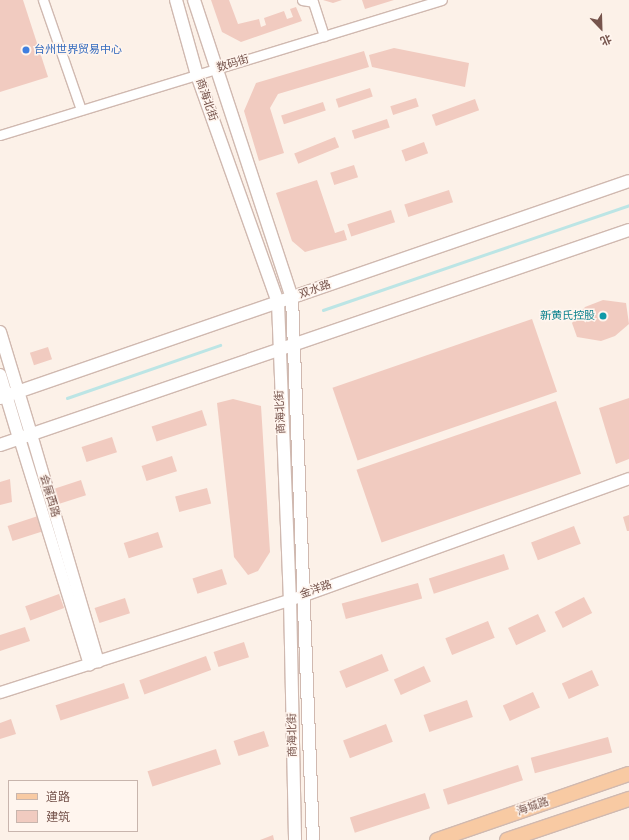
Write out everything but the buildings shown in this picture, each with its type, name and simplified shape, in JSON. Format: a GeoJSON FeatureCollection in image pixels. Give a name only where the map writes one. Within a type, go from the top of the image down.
{"type":"FeatureCollection","features":[{"type":"Feature","properties":{"kind":"main road","name":"商海北街"},"geometry":{"type":"LineString","coordinates":[[176,0],[197,75],[278,303],[278,349],[290,599],[295,840]]}},
{"type":"Feature","properties":{"kind":"main road","name":"商海北街"},"geometry":{"type":"LineString","coordinates":[[194,0],[292,298],[296,344],[313,840]]}},
{"type":"Feature","properties":{"kind":"main road","name":"双水路"},"geometry":{"type":"LineString","coordinates":[[3,397],[629,181]]}},
{"type":"Feature","properties":{"kind":"main road"},"geometry":{"type":"LineString","coordinates":[[0,444],[629,230]]}},
{"type":"Feature","properties":{"kind":"main road","name":"会展西路"},"geometry":{"type":"LineString","coordinates":[[0,332],[31,434]]}},
{"type":"Feature","properties":{"kind":"main road","name":"会展西路"},"geometry":{"type":"LineString","coordinates":[[0,375],[3,397],[19,438]]}},
{"type":"Feature","properties":{"kind":"main road","name":"海城路"},"geometry":{"type":"LineString","coordinates":[[437,840],[629,774]]}},
{"type":"Feature","properties":{"kind":"main road","name":"海城路"},"geometry":{"type":"LineString","coordinates":[[507,840],[629,799]]}},
{"type":"Feature","properties":{"kind":"street"},"geometry":{"type":"LineString","coordinates":[[43,0],[81,110]]}},
{"type":"Feature","properties":{"kind":"street"},"geometry":{"type":"LineString","coordinates":[[302,0],[313,2],[324,36]]}},
{"type":"Feature","properties":{"kind":"street","name":"数码街"},"geometry":{"type":"LineString","coordinates":[[0,135],[442,0]]}},
{"type":"Feature","properties":{"kind":"street","name":"会展西路"},"geometry":{"type":"LineString","coordinates":[[31,434],[94,662]]}},
{"type":"Feature","properties":{"kind":"street","name":"会展西路"},"geometry":{"type":"LineString","coordinates":[[19,438],[94,662]]}},
{"type":"Feature","properties":{"kind":"street","name":"金洋路"},"geometry":{"type":"LineString","coordinates":[[0,692],[304,595],[629,478]]}},
{"type":"Feature","properties":{"kind":"waterway"},"geometry":{"type":"LineString","coordinates":[[323,310],[629,205]]}},
{"type":"Feature","properties":{"kind":"waterway"},"geometry":{"type":"LineString","coordinates":[[67,398],[220,345]]}},
{"type":"Feature","properties":{"kind":"place","name":"台州世界贸易中心"},"geometry":{"type":"Point","coordinates":[26,50]}},
{"type":"Feature","properties":{"kind":"place","name":"新黄氏控股"},"geometry":{"type":"Point","coordinates":[603,316]}}]}
